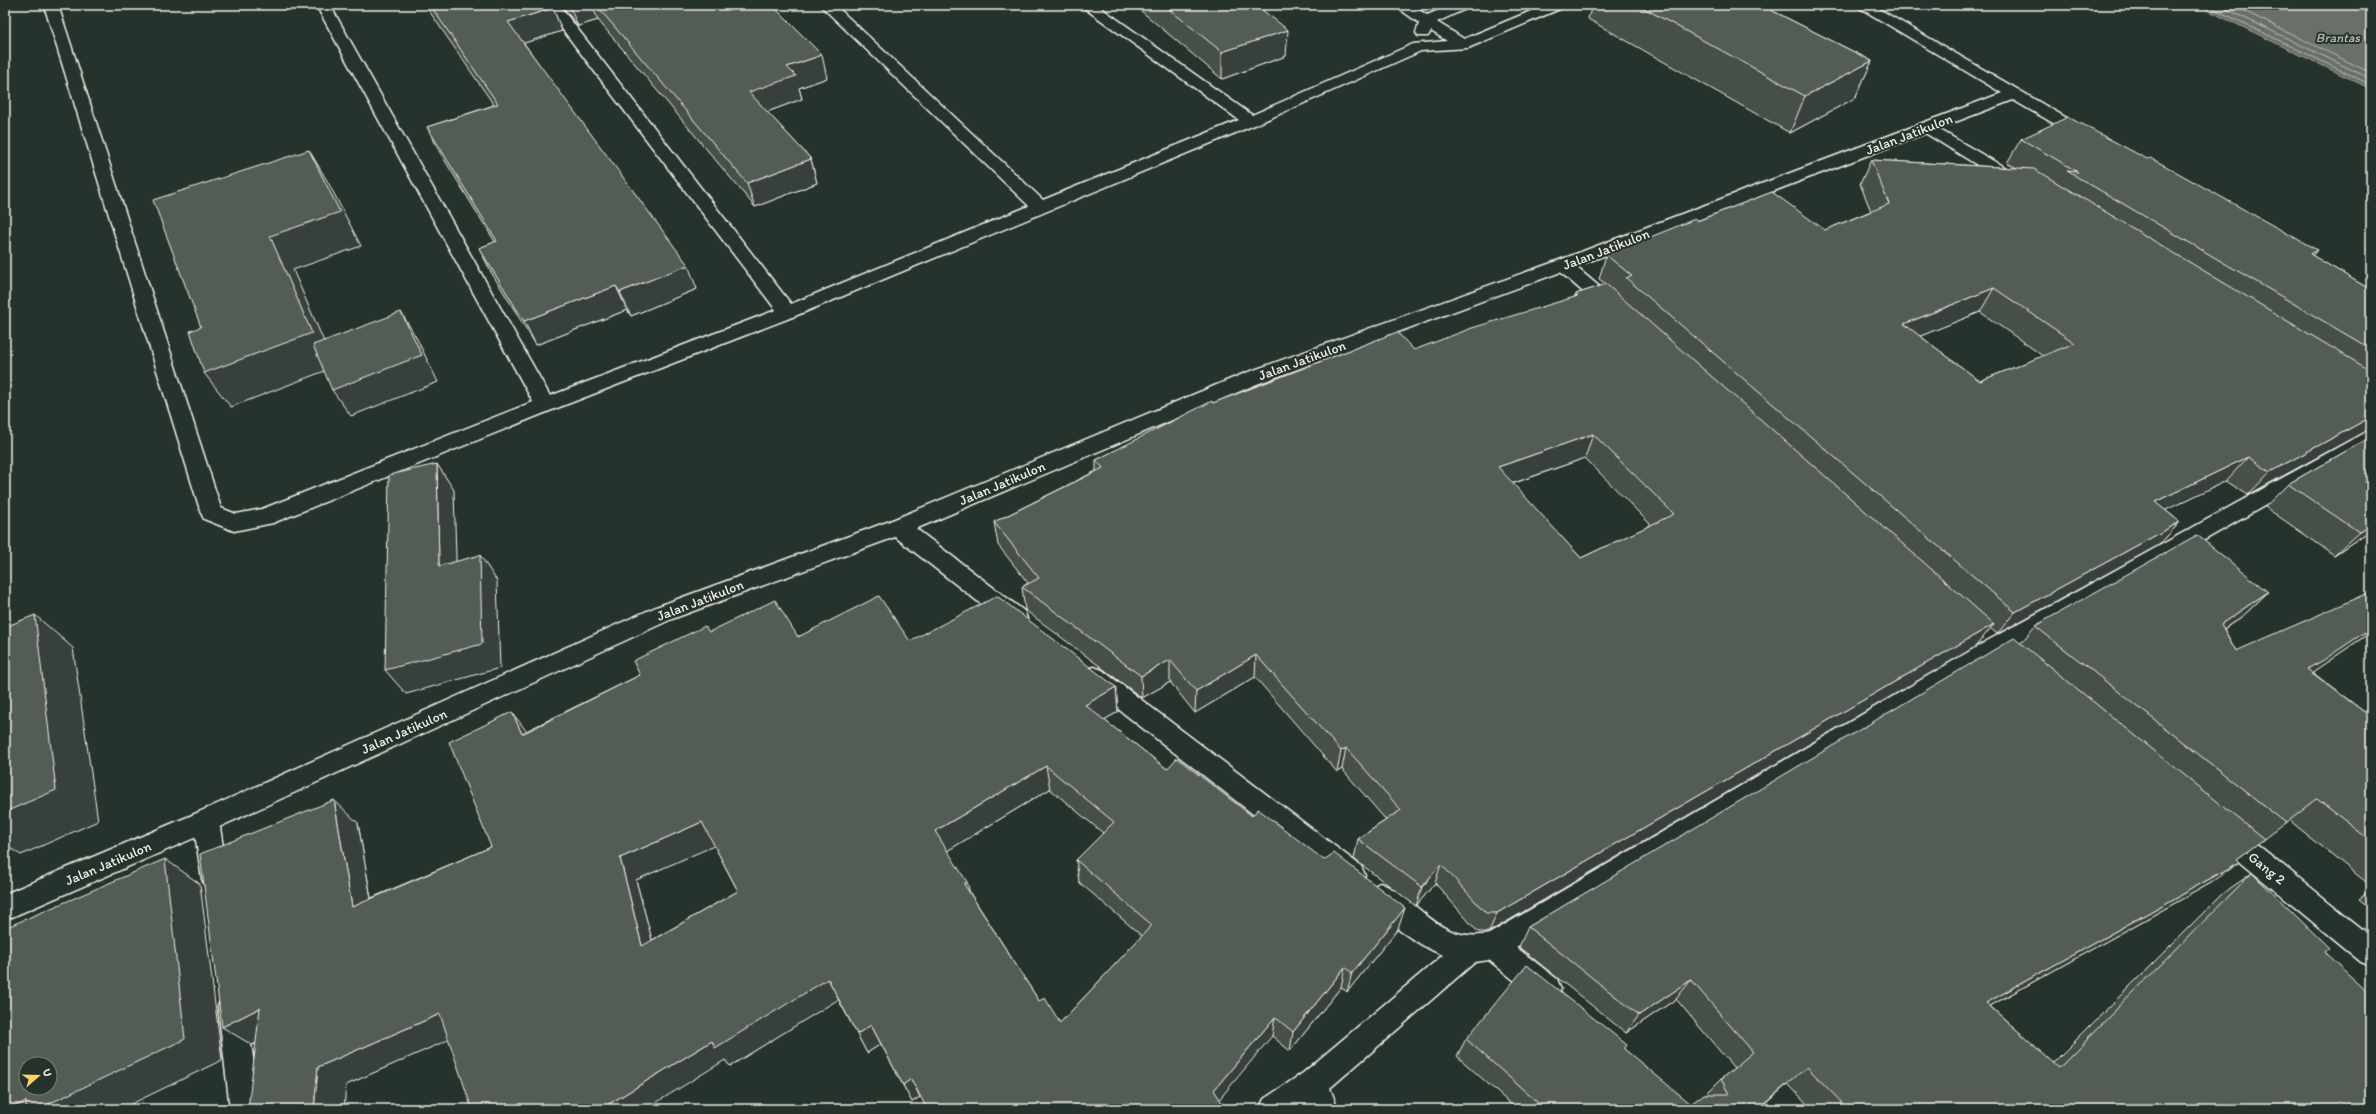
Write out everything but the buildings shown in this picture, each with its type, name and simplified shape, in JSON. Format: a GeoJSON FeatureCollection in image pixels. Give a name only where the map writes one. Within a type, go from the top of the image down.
{"type":"FeatureCollection","features":[{"type":"Feature","properties":{"kind":"street"},"geometry":{"type":"LineString","coordinates":[[51,5],[212,513],[234,523],[265,518],[545,405],[788,312],[1251,121],[1418,47],[1463,45],[1557,5]]}},
{"type":"Feature","properties":{"kind":"street"},"geometry":{"type":"LineString","coordinates":[[323,5],[545,405]]}},
{"type":"Feature","properties":{"kind":"street"},"geometry":{"type":"LineString","coordinates":[[551,5],[788,312]]}},
{"type":"Feature","properties":{"kind":"street"},"geometry":{"type":"LineString","coordinates":[[827,5],[1041,208]]}},
{"type":"Feature","properties":{"kind":"street"},"geometry":{"type":"LineString","coordinates":[[1087,5],[1251,121]]}},
{"type":"Feature","properties":{"kind":"street"},"geometry":{"type":"LineString","coordinates":[[1400,5],[1463,45]]}},
{"type":"Feature","properties":{"kind":"street"},"geometry":{"type":"LineString","coordinates":[[1418,47],[1427,22],[1463,5]]}},
{"type":"Feature","properties":{"kind":"street"},"geometry":{"type":"LineString","coordinates":[[1862,5],[2096,141]]}},
{"type":"Feature","properties":{"kind":"street","name":"Jalan Jatikulon"},"geometry":{"type":"LineString","coordinates":[[5,907],[206,821],[664,613],[898,527],[1250,379],[1563,265],[1928,128],[2014,94]]}},
{"type":"Feature","properties":{"kind":"street"},"geometry":{"type":"LineString","coordinates":[[1928,128],[2031,190]]}},
{"type":"Feature","properties":{"kind":"street"},"geometry":{"type":"LineString","coordinates":[[1563,265],[1627,321]]}},
{"type":"Feature","properties":{"kind":"street"},"geometry":{"type":"LineString","coordinates":[[1274,1109],[1318,1096],[1481,948],[1995,648],[2371,436]]}},
{"type":"Feature","properties":{"kind":"street"},"geometry":{"type":"LineString","coordinates":[[898,527],[1037,634]]}},
{"type":"Feature","properties":{"kind":"street"},"geometry":{"type":"LineString","coordinates":[[1977,632],[2014,663]]}},
{"type":"Feature","properties":{"kind":"street"},"geometry":{"type":"LineString","coordinates":[[1075,663],[1429,934],[1451,945],[1481,948],[1567,1005]]}},
{"type":"Feature","properties":{"kind":"street","name":"Gang 2"},"geometry":{"type":"LineString","coordinates":[[2205,818],[2371,953]]}},
{"type":"Feature","properties":{"kind":"street"},"geometry":{"type":"LineString","coordinates":[[206,821],[218,904]]}},
{"type":"Feature","properties":{"kind":"street"},"geometry":{"type":"LineString","coordinates":[[228,982],[245,1109]]}},
{"type":"Feature","properties":{"kind":"water","name":"Brantas"},"geometry":{"type":"Polygon","coordinates":[[[2197,5],[2371,5],[2371,89],[2197,5]]]}}]}
